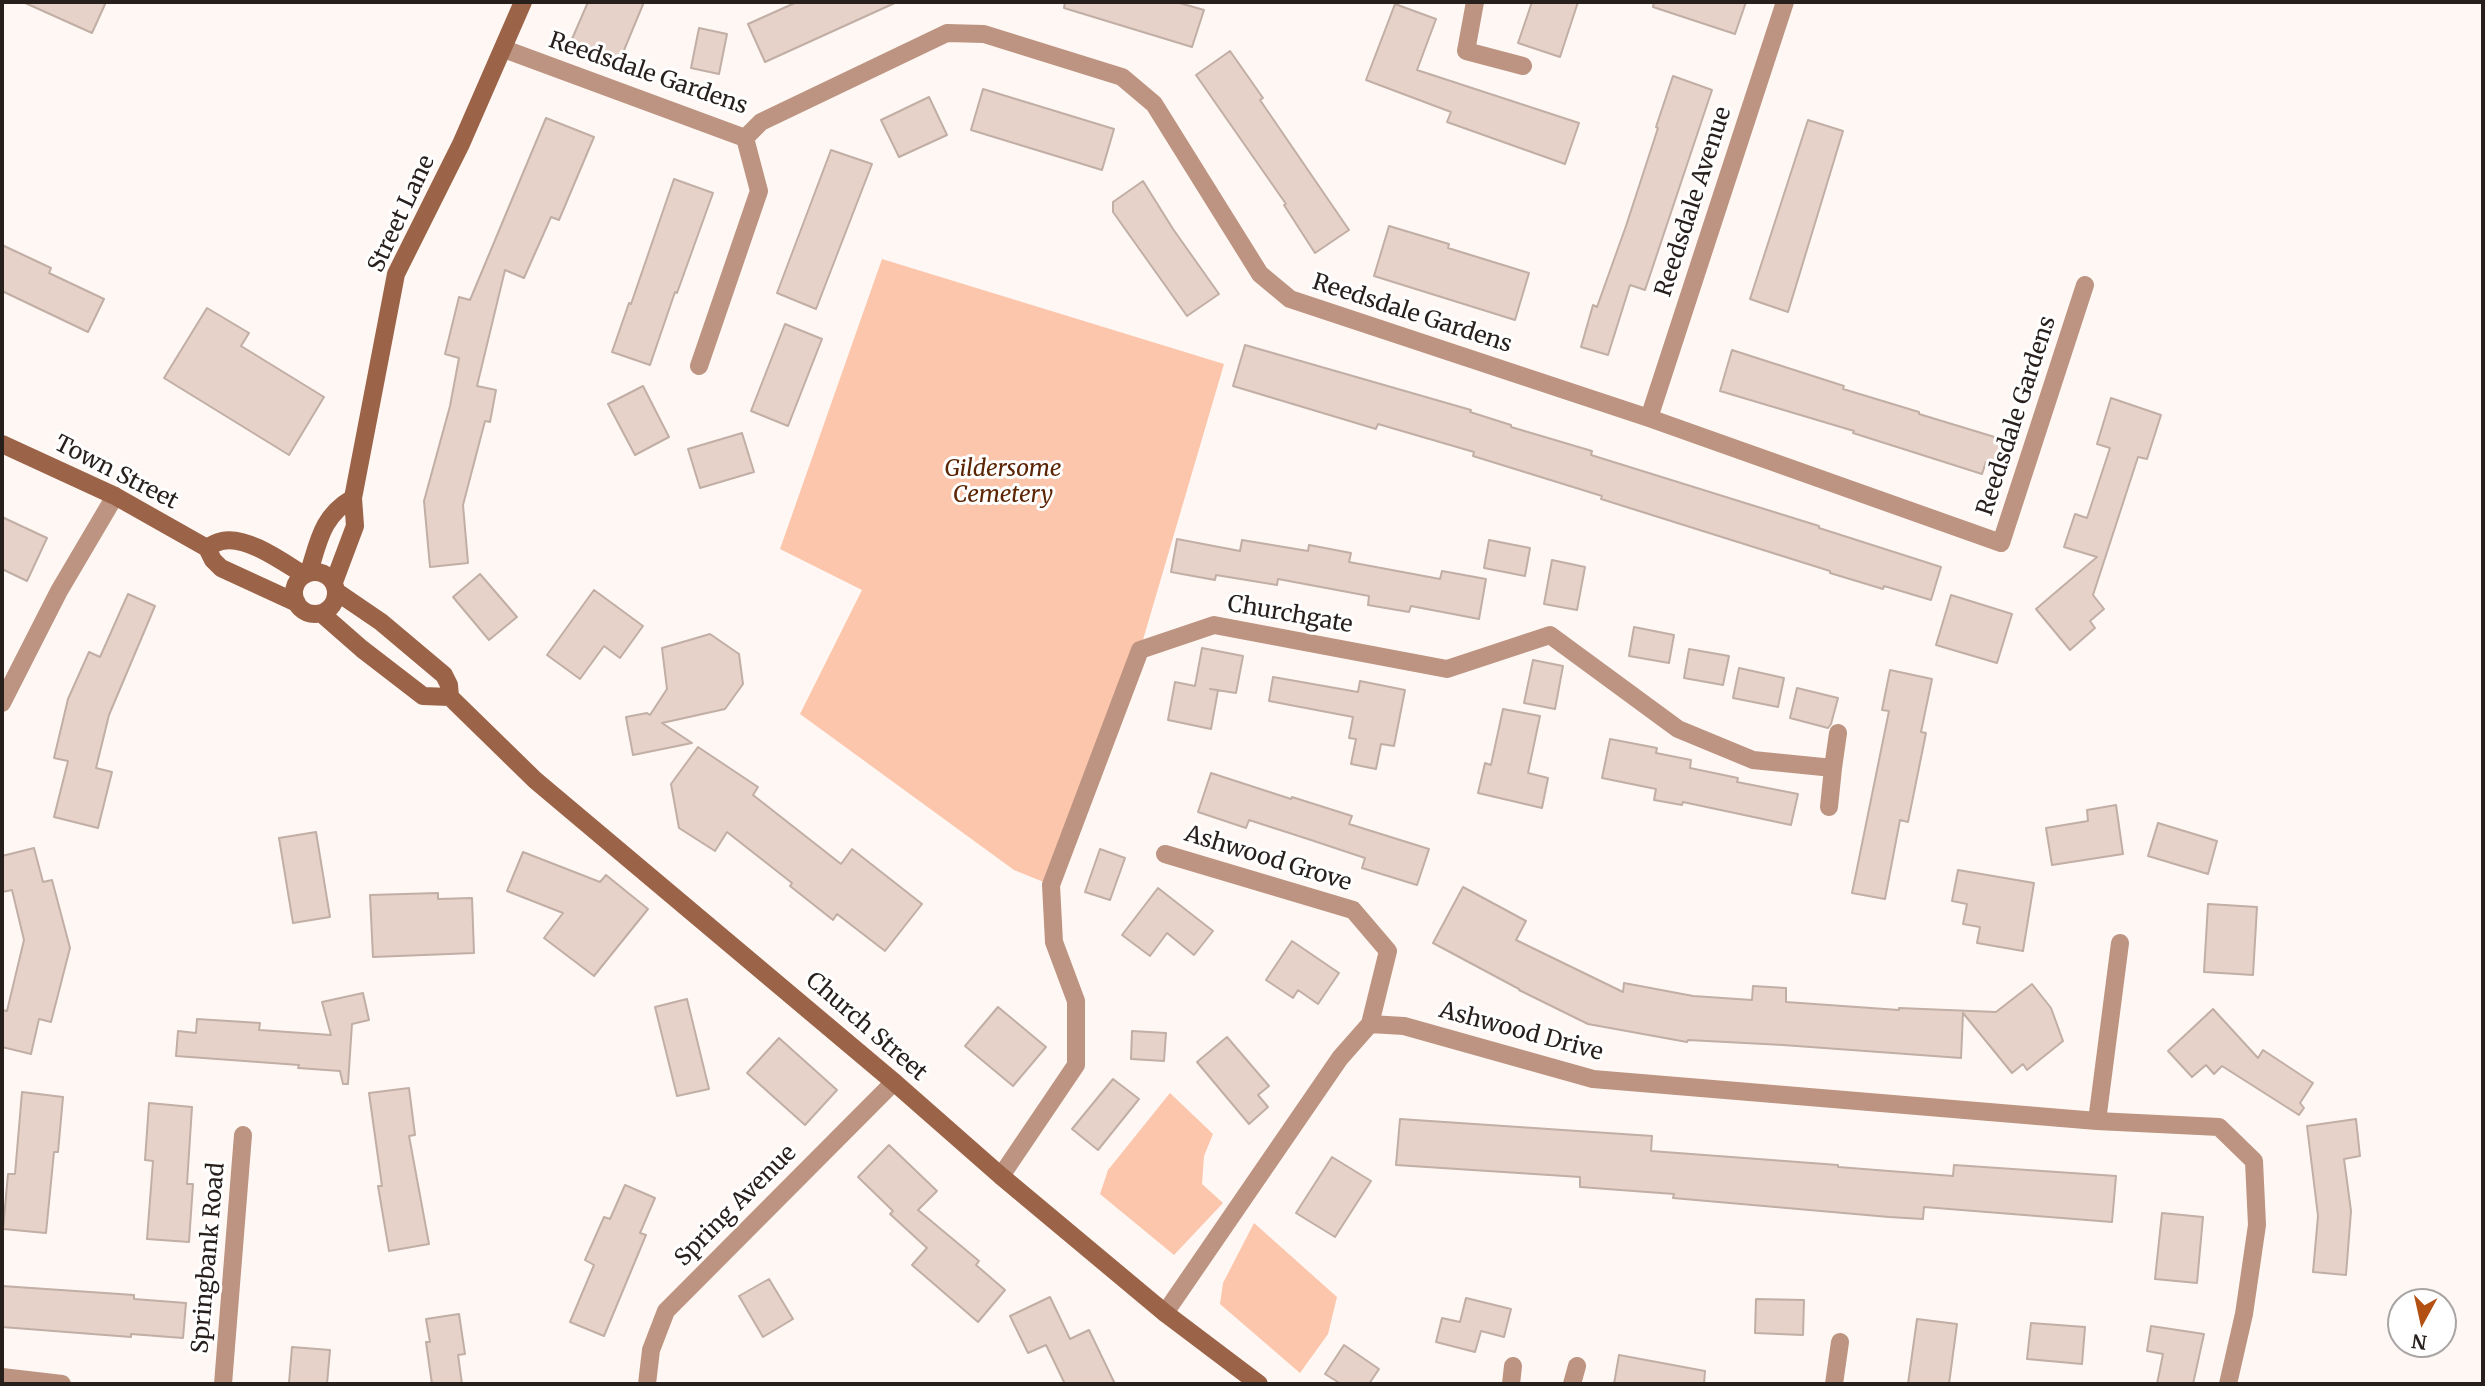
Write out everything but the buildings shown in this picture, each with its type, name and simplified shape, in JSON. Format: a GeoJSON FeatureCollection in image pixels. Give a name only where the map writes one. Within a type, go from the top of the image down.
{"type":"FeatureCollection","features":[{"type":"Feature","properties":{"kind":"main road","name":"Street Lane"},"geometry":{"type":"LineString","coordinates":[[335,587],[355,526],[353,498],[397,274],[461,144],[523,2]]}},
{"type":"Feature","properties":{"kind":"main road","name":"Town Street"},"geometry":{"type":"LineString","coordinates":[[2,444],[115,496],[207,548],[221,568],[297,603]]}},
{"type":"Feature","properties":{"kind":"main road"},"geometry":{"type":"LineString","coordinates":[[207,548],[220,541],[235,540],[264,551],[306,573],[319,572],[328,575],[335,587],[335,601],[330,609],[322,614],[303,610],[297,603],[294,588],[306,573],[328,519],[338,507],[353,498]]}},
{"type":"Feature","properties":{"kind":"main road","name":"Church Street"},"geometry":{"type":"LineString","coordinates":[[335,587],[444,675],[449,685],[450,697],[535,780],[1165,1313],[1259,1384]]}},
{"type":"Feature","properties":{"kind":"main road"},"geometry":{"type":"LineString","coordinates":[[322,614],[423,696],[450,697]]}},
{"type":"Feature","properties":{"kind":"street"},"geometry":{"type":"LineString","coordinates":[[1475,2],[1466,51],[1523,66]]}},
{"type":"Feature","properties":{"kind":"street","name":"Reedsdale Avenue"},"geometry":{"type":"LineString","coordinates":[[1648,418],[1785,2]]}},
{"type":"Feature","properties":{"kind":"street","name":"Reedsdale Gardens"},"geometry":{"type":"LineString","coordinates":[[504,49],[746,138],[761,122],[947,33],[984,34],[1110,73],[1122,77],[1154,104],[1260,274],[1290,299],[1648,418],[2001,543],[2085,285]]}},
{"type":"Feature","properties":{"kind":"street"},"geometry":{"type":"LineString","coordinates":[[699,366],[759,191],[746,138]]}},
{"type":"Feature","properties":{"kind":"street"},"geometry":{"type":"LineString","coordinates":[[2,703],[59,591],[115,496]]}},
{"type":"Feature","properties":{"kind":"street","name":"Churchgate"},"geometry":{"type":"LineString","coordinates":[[1001,1176],[1076,1065],[1076,1001],[1054,943],[1051,885],[1140,650],[1214,625],[1447,670],[1550,635],[1678,729],[1752,760],[1833,768]]}},
{"type":"Feature","properties":{"kind":"street"},"geometry":{"type":"LineString","coordinates":[[1829,807],[1838,733]]}},
{"type":"Feature","properties":{"kind":"street","name":"Ashwood Grove"},"geometry":{"type":"LineString","coordinates":[[1165,854],[1353,910],[1388,951],[1370,1024]]}},
{"type":"Feature","properties":{"kind":"street"},"geometry":{"type":"LineString","coordinates":[[2097,1121],[2120,943]]}},
{"type":"Feature","properties":{"kind":"street"},"geometry":{"type":"LineString","coordinates":[[1165,1313],[1340,1058],[1370,1024]]}},
{"type":"Feature","properties":{"kind":"street","name":"Ashwood Drive"},"geometry":{"type":"LineString","coordinates":[[1370,1024],[1404,1026],[1593,1079],[2097,1121],[2218,1127],[2254,1161],[2257,1225],[2245,1314],[2228,1384]]}},
{"type":"Feature","properties":{"kind":"street","name":"Spring Avenue"},"geometry":{"type":"LineString","coordinates":[[647,1384],[651,1350],[666,1311],[894,1082]]}},
{"type":"Feature","properties":{"kind":"street","name":"Springbank Road"},"geometry":{"type":"LineString","coordinates":[[223,1384],[243,1135]]}},
{"type":"Feature","properties":{"kind":"street"},"geometry":{"type":"LineString","coordinates":[[1834,1384],[1840,1342]]}},
{"type":"Feature","properties":{"kind":"street"},"geometry":{"type":"LineString","coordinates":[[1511,1384],[1513,1366]]}},
{"type":"Feature","properties":{"kind":"street"},"geometry":{"type":"LineString","coordinates":[[1572,1384],[1577,1366]]}},
{"type":"Feature","properties":{"kind":"street"},"geometry":{"type":"LineString","coordinates":[[2,1377],[62,1384]]}},
{"type":"Feature","properties":{"kind":"green space","name":"Gildersome Cemetery"},"geometry":{"type":"Polygon","coordinates":[[[882,259],[1224,364],[1140,650],[1051,885],[1014,870],[800,714],[862,590],[780,549],[882,259]]]}},
{"type":"Feature","properties":{"kind":"green space"},"geometry":{"type":"Polygon","coordinates":[[[1170,1093],[1213,1134],[1204,1156],[1202,1184],[1223,1203],[1174,1255],[1100,1194],[1108,1170],[1170,1093]]]}},
{"type":"Feature","properties":{"kind":"green space"},"geometry":{"type":"Polygon","coordinates":[[[1254,1223],[1337,1297],[1328,1334],[1300,1373],[1220,1304],[1223,1283],[1254,1223]]]}}]}
